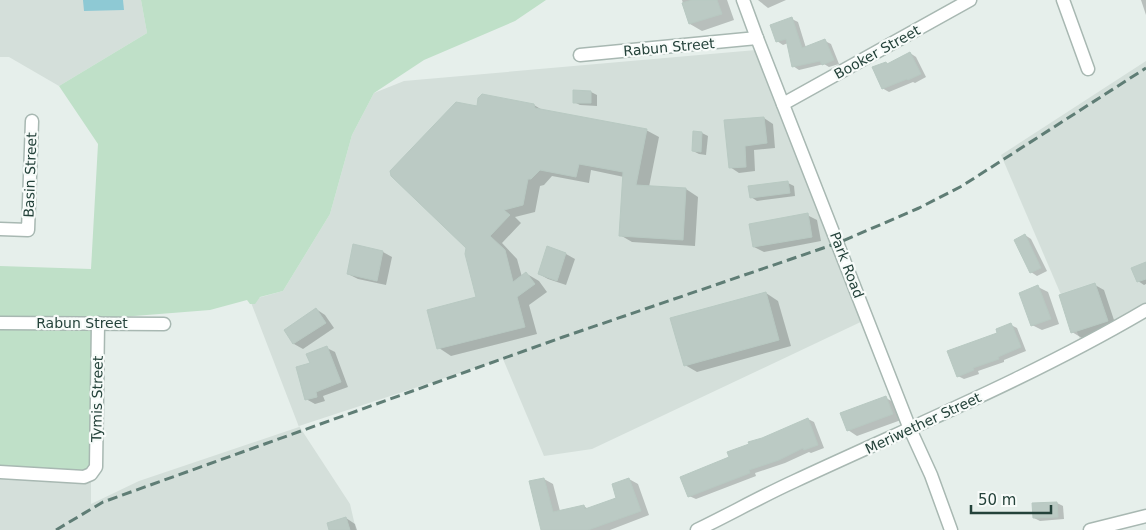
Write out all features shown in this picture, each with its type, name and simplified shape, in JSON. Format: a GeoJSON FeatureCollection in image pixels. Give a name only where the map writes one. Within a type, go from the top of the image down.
{"type":"FeatureCollection","features":[{"type":"Feature","properties":{"kind":"street","name":"Park Road"},"geometry":{"type":"LineString","coordinates":[[743,0],[951,530]]}},
{"type":"Feature","properties":{"kind":"street","name":"Booker Street"},"geometry":{"type":"LineString","coordinates":[[783,104],[970,0]]}},
{"type":"Feature","properties":{"kind":"street"},"geometry":{"type":"LineString","coordinates":[[1063,0],[1088,69]]}},
{"type":"Feature","properties":{"kind":"street","name":"Rabun Street"},"geometry":{"type":"LineString","coordinates":[[580,55],[757,38]]}},
{"type":"Feature","properties":{"kind":"street","name":"Basin Street"},"geometry":{"type":"LineString","coordinates":[[0,229],[28,230],[32,121]]}},
{"type":"Feature","properties":{"kind":"street","name":"Meriwether Street"},"geometry":{"type":"LineString","coordinates":[[697,530],[794,482],[1018,379],[1106,334],[1146,310]]}},
{"type":"Feature","properties":{"kind":"street","name":"Rabun Street"},"geometry":{"type":"LineString","coordinates":[[0,323],[164,324]]}},
{"type":"Feature","properties":{"kind":"street","name":"Tymis Street"},"geometry":{"type":"LineString","coordinates":[[0,472],[84,477],[91,474],[96,467],[98,323]]}},
{"type":"Feature","properties":{"kind":"street"},"geometry":{"type":"LineString","coordinates":[[1090,530],[1146,516]]}},
{"type":"Feature","properties":{"kind":"shaded area"},"geometry":{"type":"Polygon","coordinates":[[[0,0],[141,0],[147,33],[59,86],[9,57],[0,57],[0,0]]]}},
{"type":"Feature","properties":{"kind":"shaded area"},"geometry":{"type":"Polygon","coordinates":[[[756,50],[867,319],[592,449],[544,456],[503,359],[299,426],[350,504],[356,530],[0,530],[0,471],[91,475],[91,504],[139,481],[299,427],[250,300],[283,291],[330,214],[352,135],[374,93],[404,81],[756,50]]]}},
{"type":"Feature","properties":{"kind":"shaded area"},"geometry":{"type":"Polygon","coordinates":[[[1146,61],[1146,308],[1083,346],[1001,155],[1146,61]]]}},
{"type":"Feature","properties":{"kind":"green space"},"geometry":{"type":"Polygon","coordinates":[[[141,0],[546,0],[515,21],[424,60],[374,93],[352,135],[330,214],[283,291],[260,297],[255,304],[250,304],[247,300],[210,310],[96,319],[91,475],[0,471],[0,266],[91,269],[98,144],[59,86],[147,33],[141,0]]]}},
{"type":"Feature","properties":{"kind":"water"},"geometry":{"type":"Polygon","coordinates":[[[83,0],[123,0],[124,10],[84,11],[83,0]]]}},
{"type":"Feature","properties":{"kind":"building"},"geometry":{"type":"Polygon","coordinates":[[[692,0],[717,0],[722,14],[689,24],[682,3],[692,0]]]}},
{"type":"Feature","properties":{"kind":"building"},"geometry":{"type":"Polygon","coordinates":[[[792,17],[802,48],[825,39],[834,60],[822,65],[820,61],[792,67],[786,39],[776,42],[770,25],[792,17]]]}},
{"type":"Feature","properties":{"kind":"building"},"geometry":{"type":"Polygon","coordinates":[[[910,52],[921,74],[882,89],[872,67],[886,62],[887,64],[910,52]]]}},
{"type":"Feature","properties":{"kind":"building"},"geometry":{"type":"Polygon","coordinates":[[[573,90],[591,91],[591,103],[573,103],[573,90]]]}},
{"type":"Feature","properties":{"kind":"building"},"geometry":{"type":"Polygon","coordinates":[[[482,94],[534,104],[535,108],[647,129],[636,185],[686,188],[683,240],[619,236],[623,172],[579,164],[576,177],[540,170],[531,179],[528,179],[523,205],[504,210],[510,215],[490,236],[505,250],[513,282],[526,272],[535,284],[517,297],[525,327],[437,349],[427,310],[476,297],[465,254],[466,248],[391,176],[390,171],[456,102],[477,106],[478,98],[482,94]]]}},
{"type":"Feature","properties":{"kind":"building"},"geometry":{"type":"Polygon","coordinates":[[[764,117],[767,143],[745,146],[746,167],[729,168],[724,120],[764,117]]]}},
{"type":"Feature","properties":{"kind":"building"},"geometry":{"type":"Polygon","coordinates":[[[693,131],[702,132],[701,152],[692,151],[693,131]]]}},
{"type":"Feature","properties":{"kind":"building"},"geometry":{"type":"Polygon","coordinates":[[[788,181],[790,193],[750,198],[748,186],[788,181]]]}},
{"type":"Feature","properties":{"kind":"building"},"geometry":{"type":"Polygon","coordinates":[[[808,213],[812,237],[753,247],[749,224],[808,213]]]}},
{"type":"Feature","properties":{"kind":"building"},"geometry":{"type":"Polygon","coordinates":[[[1025,234],[1041,268],[1030,273],[1014,240],[1025,234]]]}},
{"type":"Feature","properties":{"kind":"building"},"geometry":{"type":"Polygon","coordinates":[[[353,244],[383,251],[377,281],[347,274],[353,244]]]}},
{"type":"Feature","properties":{"kind":"building"},"geometry":{"type":"Polygon","coordinates":[[[547,246],[566,253],[557,281],[538,274],[547,246]]]}},
{"type":"Feature","properties":{"kind":"building"},"geometry":{"type":"Polygon","coordinates":[[[1146,262],[1146,279],[1137,282],[1131,268],[1146,262]]]}},
{"type":"Feature","properties":{"kind":"building"},"geometry":{"type":"Polygon","coordinates":[[[1095,283],[1108,321],[1071,333],[1059,295],[1095,283]]]}},
{"type":"Feature","properties":{"kind":"building"},"geometry":{"type":"Polygon","coordinates":[[[1038,285],[1051,319],[1031,326],[1019,293],[1038,285]]]}},
{"type":"Feature","properties":{"kind":"building"},"geometry":{"type":"Polygon","coordinates":[[[766,292],[779,340],[684,366],[670,318],[766,292]]]}},
{"type":"Feature","properties":{"kind":"building"},"geometry":{"type":"Polygon","coordinates":[[[316,308],[326,323],[293,344],[284,330],[316,308]]]}},
{"type":"Feature","properties":{"kind":"building"},"geometry":{"type":"Polygon","coordinates":[[[1011,323],[1021,347],[998,357],[999,359],[973,368],[974,370],[957,377],[947,351],[997,333],[996,329],[1011,323]]]}},
{"type":"Feature","properties":{"kind":"building"},"geometry":{"type":"Polygon","coordinates":[[[327,346],[341,382],[316,392],[317,397],[305,400],[296,367],[310,363],[306,354],[327,346]]]}},
{"type":"Feature","properties":{"kind":"building"},"geometry":{"type":"Polygon","coordinates":[[[886,396],[893,414],[847,431],[840,413],[886,396]]]}},
{"type":"Feature","properties":{"kind":"building"},"geometry":{"type":"Polygon","coordinates":[[[808,418],[818,445],[804,450],[803,448],[779,460],[749,470],[750,473],[688,497],[680,477],[729,457],[727,452],[749,444],[748,442],[808,418]]]}},
{"type":"Feature","properties":{"kind":"building"},"geometry":{"type":"Polygon","coordinates":[[[544,478],[553,512],[584,505],[585,509],[616,498],[612,484],[629,478],[641,511],[588,530],[541,530],[529,481],[544,478]]]}},
{"type":"Feature","properties":{"kind":"building"},"geometry":{"type":"Polygon","coordinates":[[[1057,502],[1058,517],[1033,518],[1032,503],[1057,502]]]}},
{"type":"Feature","properties":{"kind":"building"},"geometry":{"type":"Polygon","coordinates":[[[346,517],[350,530],[329,530],[327,523],[346,517]]]}},
{"type":"Feature","properties":{"kind":"railway"},"geometry":{"type":"LineString","coordinates":[[56,530],[103,502],[563,337],[838,243],[919,208],[962,186],[1146,68]]}}]}
